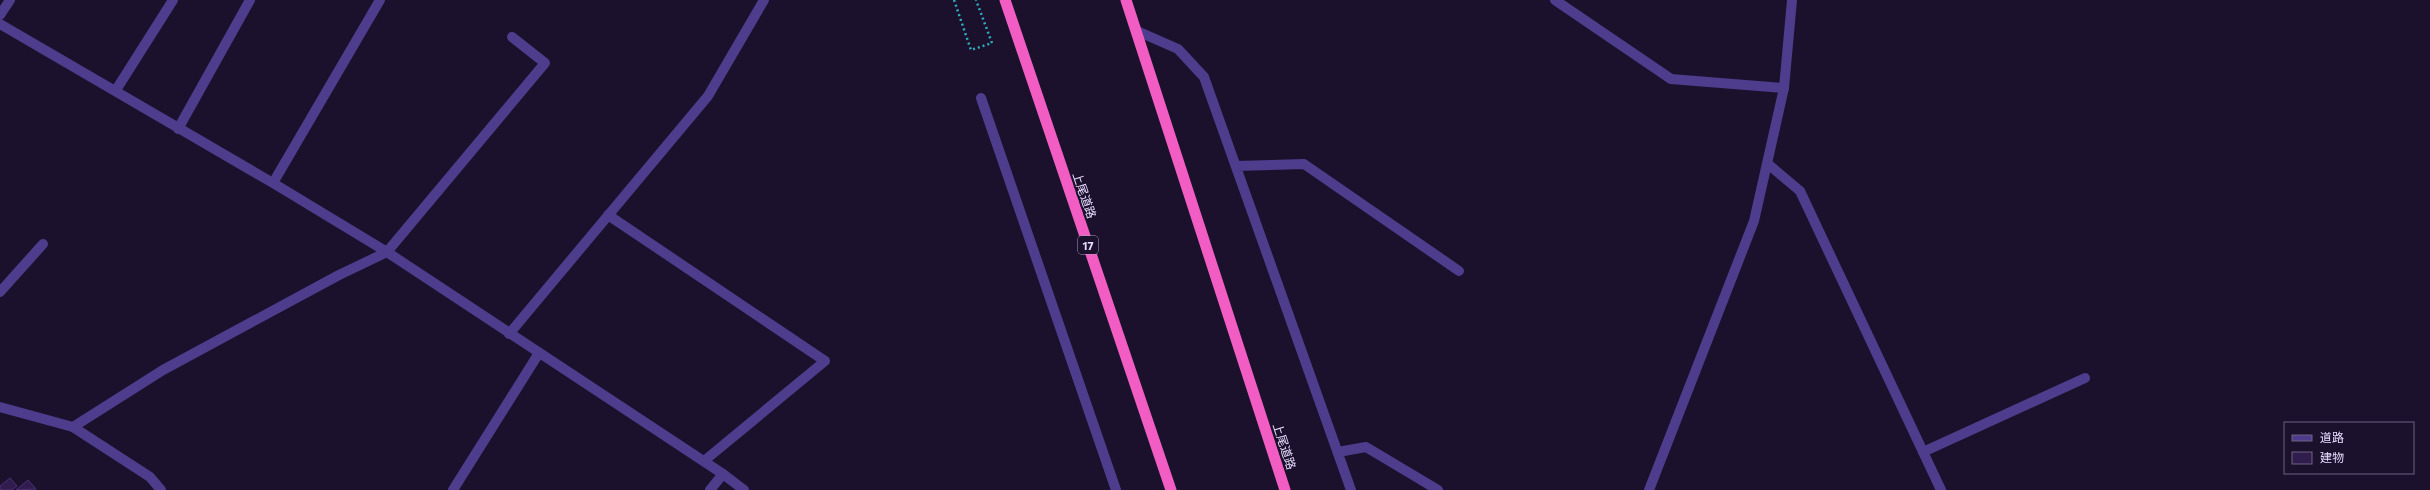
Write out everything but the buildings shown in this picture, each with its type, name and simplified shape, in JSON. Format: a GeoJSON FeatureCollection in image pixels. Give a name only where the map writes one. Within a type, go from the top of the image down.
{"type":"FeatureCollection","features":[{"type":"Feature","properties":{"kind":"highway","name":"上尾道路"},"geometry":{"type":"LineString","coordinates":[[1005,0],[1170,490]]}},
{"type":"Feature","properties":{"kind":"highway","name":"上尾道路"},"geometry":{"type":"LineString","coordinates":[[1126,0],[1286,490]]}},
{"type":"Feature","properties":{"kind":"street"},"geometry":{"type":"LineString","coordinates":[[0,15],[10,0]]}},
{"type":"Feature","properties":{"kind":"street"},"geometry":{"type":"LineString","coordinates":[[116,90],[173,0]]}},
{"type":"Feature","properties":{"kind":"street"},"geometry":{"type":"LineString","coordinates":[[178,129],[250,0]]}},
{"type":"Feature","properties":{"kind":"street"},"geometry":{"type":"LineString","coordinates":[[273,183],[380,0]]}},
{"type":"Feature","properties":{"kind":"street"},"geometry":{"type":"LineString","coordinates":[[509,334],[708,96],[764,0]]}},
{"type":"Feature","properties":{"kind":"street"},"geometry":{"type":"LineString","coordinates":[[1555,0],[1671,79],[1784,88]]}},
{"type":"Feature","properties":{"kind":"street"},"geometry":{"type":"LineString","coordinates":[[1649,490],[1754,221],[1784,88],[1792,0]]}},
{"type":"Feature","properties":{"kind":"street"},"geometry":{"type":"LineString","coordinates":[[0,24],[116,90],[178,129],[273,183],[387,252],[509,334],[704,461],[744,490]]}},
{"type":"Feature","properties":{"kind":"street"},"geometry":{"type":"LineString","coordinates":[[1137,31],[1178,49],[1204,77],[1351,490]]}},
{"type":"Feature","properties":{"kind":"street"},"geometry":{"type":"LineString","coordinates":[[73,427],[163,370],[332,278],[387,252],[545,63],[512,37]]}},
{"type":"Feature","properties":{"kind":"street"},"geometry":{"type":"LineString","coordinates":[[981,98],[1116,490]]}},
{"type":"Feature","properties":{"kind":"street"},"geometry":{"type":"LineString","coordinates":[[1236,166],[1304,164],[1459,271]]}},
{"type":"Feature","properties":{"kind":"street"},"geometry":{"type":"LineString","coordinates":[[1768,164],[1800,191],[1941,490]]}},
{"type":"Feature","properties":{"kind":"street"},"geometry":{"type":"LineString","coordinates":[[608,215],[825,361],[704,461]]}},
{"type":"Feature","properties":{"kind":"street"},"geometry":{"type":"LineString","coordinates":[[0,292],[43,244]]}},
{"type":"Feature","properties":{"kind":"street"},"geometry":{"type":"LineString","coordinates":[[453,490],[540,354]]}},
{"type":"Feature","properties":{"kind":"street"},"geometry":{"type":"LineString","coordinates":[[1923,452],[2085,378]]}},
{"type":"Feature","properties":{"kind":"street"},"geometry":{"type":"LineString","coordinates":[[0,407],[73,427],[150,477],[161,490]]}},
{"type":"Feature","properties":{"kind":"street"},"geometry":{"type":"LineString","coordinates":[[1338,452],[1366,447],[1438,490]]}},
{"type":"Feature","properties":{"kind":"street"},"geometry":{"type":"LineString","coordinates":[[710,490],[723,474]]}},
{"type":"Feature","properties":{"kind":"path"},"geometry":{"type":"LineString","coordinates":[[954,0],[971,50],[992,43],[976,0]]}}]}
